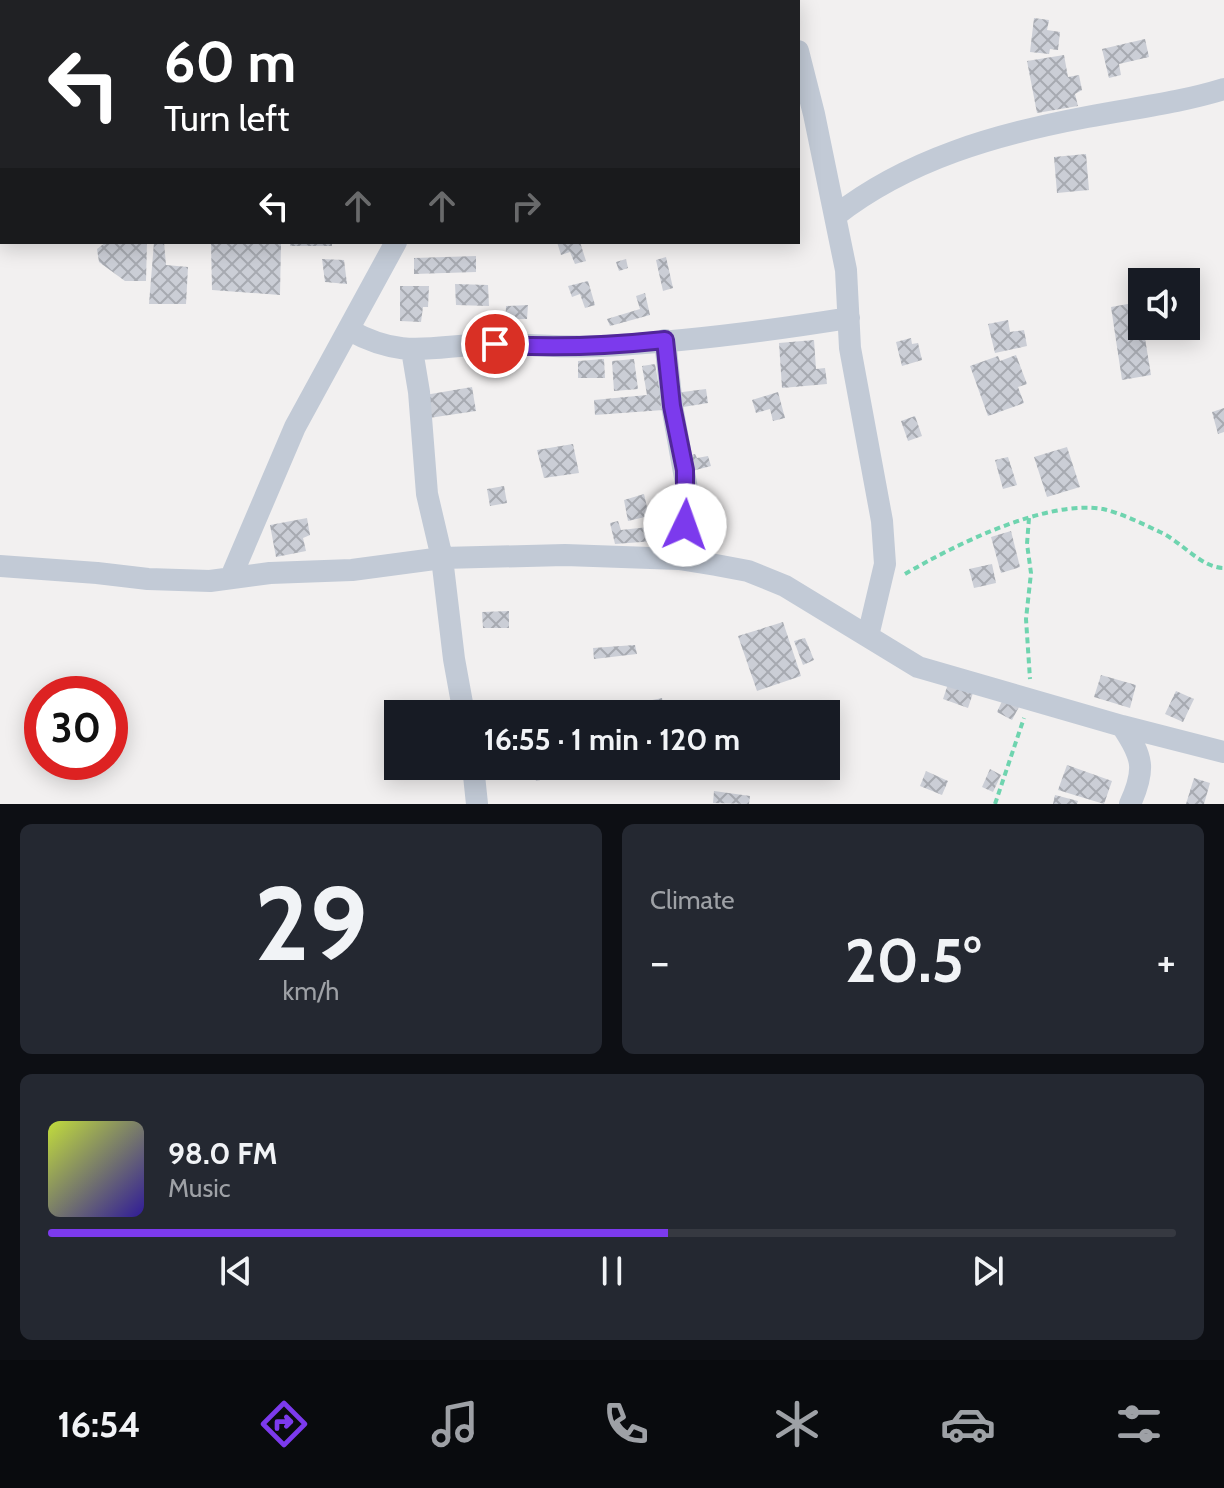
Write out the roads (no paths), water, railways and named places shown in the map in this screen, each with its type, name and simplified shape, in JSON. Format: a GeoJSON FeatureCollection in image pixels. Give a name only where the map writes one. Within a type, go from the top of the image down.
{"type":"FeatureCollection","features":[{"type":"Feature","properties":{"kind":"street"},"geometry":{"type":"LineString","coordinates":[[800,66],[806,112],[835,216],[846,270],[852,361],[882,521],[885,564],[868,636]]}},
{"type":"Feature","properties":{"kind":"street"},"geometry":{"type":"LineString","coordinates":[[835,216],[887,180],[939,156],[1041,127],[1188,100],[1224,89]]}},
{"type":"Feature","properties":{"kind":"street"},"geometry":{"type":"LineString","coordinates":[[231,577],[295,427],[395,244]]}},
{"type":"Feature","properties":{"kind":"street"},"geometry":{"type":"LineString","coordinates":[[349,330],[386,347],[412,350],[495,344],[603,346],[797,328],[849,318]]}},
{"type":"Feature","properties":{"kind":"street"},"geometry":{"type":"LineString","coordinates":[[665,340],[672,406],[687,489],[679,559]]}},
{"type":"Feature","properties":{"kind":"street"},"geometry":{"type":"LineString","coordinates":[[412,350],[418,381],[427,494],[442,558],[461,700]]}},
{"type":"Feature","properties":{"kind":"street"},"geometry":{"type":"LineString","coordinates":[[0,566],[148,579],[210,581],[270,573],[352,570],[442,558],[565,555],[679,559],[748,571],[773,581],[918,667],[1224,752]]}},
{"type":"Feature","properties":{"kind":"street"},"geometry":{"type":"LineString","coordinates":[[1122,726],[1136,746],[1141,767],[1130,804]]}},
{"type":"Feature","properties":{"kind":"street"},"geometry":{"type":"LineString","coordinates":[[474,780],[477,804]]}}]}
